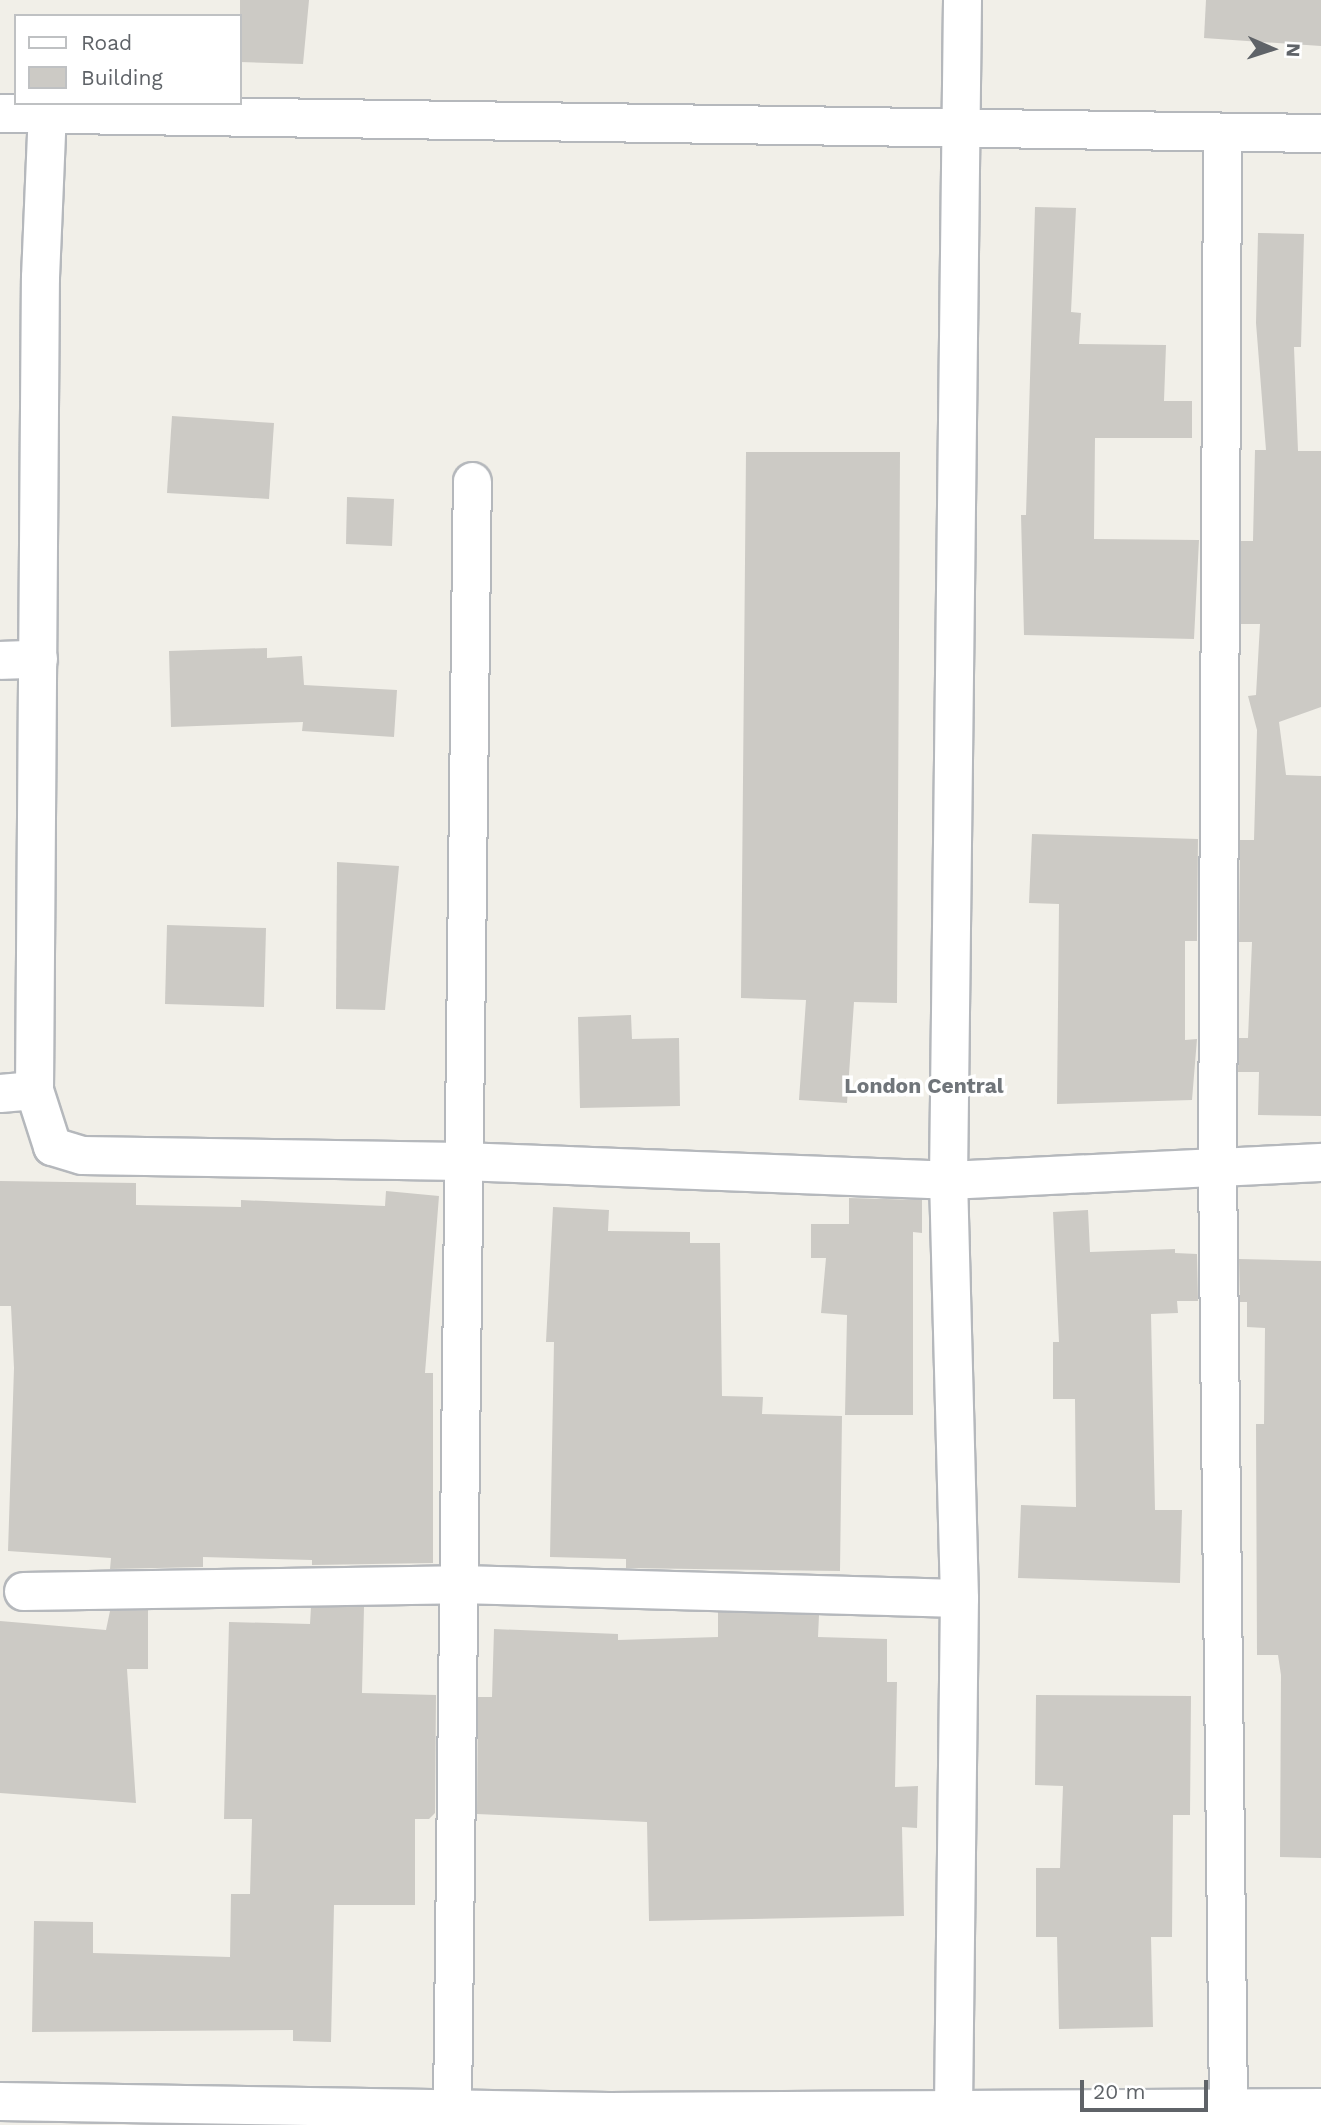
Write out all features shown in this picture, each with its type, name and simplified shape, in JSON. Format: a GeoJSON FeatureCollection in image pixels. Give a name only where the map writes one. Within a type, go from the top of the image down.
{"type":"FeatureCollection","features":[{"type":"Feature","properties":{"kind":"street"},"geometry":{"type":"LineString","coordinates":[[953,2108],[959,1598],[948,1180],[962,0]]}},
{"type":"Feature","properties":{"kind":"street"},"geometry":{"type":"LineString","coordinates":[[0,113],[1321,133]]}},
{"type":"Feature","properties":{"kind":"street"},"geometry":{"type":"LineString","coordinates":[[47,113],[40,277],[38,659],[17,1091],[52,1146],[82,1155],[461,1161],[948,1180],[1321,1162]]}},
{"type":"Feature","properties":{"kind":"street"},"geometry":{"type":"LineString","coordinates":[[1222,132],[1217,1167],[1228,2107]]}},
{"type":"Feature","properties":{"kind":"street"},"geometry":{"type":"LineString","coordinates":[[452,2107],[461,1161],[472,481]]}},
{"type":"Feature","properties":{"kind":"street"},"geometry":{"type":"LineString","coordinates":[[0,660],[38,659]]}},
{"type":"Feature","properties":{"kind":"street"},"geometry":{"type":"LineString","coordinates":[[23,1591],[458,1584],[959,1598]]}},
{"type":"Feature","properties":{"kind":"street"},"geometry":{"type":"LineString","coordinates":[[0,2101],[452,2107],[609,2118],[953,2108],[1321,2107]]}},
{"type":"Feature","properties":{"kind":"building"},"geometry":{"type":"Polygon","coordinates":[[[240,0],[309,0],[303,64],[242,62],[240,0]]]}},
{"type":"Feature","properties":{"kind":"building"},"geometry":{"type":"Polygon","coordinates":[[[1206,0],[1321,0],[1321,46],[1204,38],[1206,0]]]}},
{"type":"Feature","properties":{"kind":"building"},"geometry":{"type":"Polygon","coordinates":[[[1035,207],[1076,208],[1071,312],[1081,313],[1079,344],[1166,345],[1164,401],[1192,401],[1192,438],[1095,438],[1094,539],[1199,540],[1194,639],[1024,635],[1021,515],[1026,515],[1035,207]]]}},
{"type":"Feature","properties":{"kind":"building"},"geometry":{"type":"Polygon","coordinates":[[[1258,233],[1304,234],[1301,347],[1294,347],[1298,451],[1321,451],[1321,707],[1279,722],[1286,775],[1321,776],[1321,1116],[1258,1115],[1259,1072],[1238,1072],[1239,1038],[1248,1038],[1252,942],[1239,942],[1240,840],[1254,840],[1257,730],[1248,696],[1256,695],[1260,624],[1241,624],[1241,541],[1253,541],[1255,450],[1266,450],[1256,323],[1258,233]]]}},
{"type":"Feature","properties":{"kind":"building"},"geometry":{"type":"Polygon","coordinates":[[[172,416],[274,423],[269,499],[167,493],[172,416]]]}},
{"type":"Feature","properties":{"kind":"building"},"geometry":{"type":"Polygon","coordinates":[[[746,452],[900,452],[897,1003],[854,1002],[847,1103],[799,1100],[806,1000],[741,998],[746,452]]]}},
{"type":"Feature","properties":{"kind":"building"},"geometry":{"type":"Polygon","coordinates":[[[347,497],[394,499],[392,546],[346,544],[347,497]]]}},
{"type":"Feature","properties":{"kind":"building"},"geometry":{"type":"Polygon","coordinates":[[[267,648],[267,658],[302,656],[304,685],[397,690],[394,737],[302,731],[303,722],[171,727],[169,651],[267,648]]]}},
{"type":"Feature","properties":{"kind":"building"},"geometry":{"type":"Polygon","coordinates":[[[1032,834],[1198,839],[1197,941],[1185,941],[1185,1040],[1197,1039],[1192,1100],[1057,1104],[1059,904],[1029,903],[1032,834]]]}},
{"type":"Feature","properties":{"kind":"building"},"geometry":{"type":"Polygon","coordinates":[[[337,862],[399,866],[385,1010],[336,1009],[337,862]]]}},
{"type":"Feature","properties":{"kind":"building"},"geometry":{"type":"Polygon","coordinates":[[[167,925],[266,928],[264,1007],[165,1004],[167,925]]]}},
{"type":"Feature","properties":{"kind":"building"},"geometry":{"type":"Polygon","coordinates":[[[631,1015],[632,1039],[679,1038],[680,1106],[580,1108],[578,1017],[631,1015]]]}},
{"type":"Feature","properties":{"kind":"building"},"geometry":{"type":"Polygon","coordinates":[[[0,1181],[136,1183],[136,1205],[241,1207],[241,1200],[385,1206],[386,1191],[439,1196],[425,1373],[433,1373],[433,1563],[312,1565],[312,1560],[203,1557],[203,1567],[110,1569],[111,1558],[8,1551],[14,1368],[11,1306],[0,1306],[0,1181]]]}},
{"type":"Feature","properties":{"kind":"building"},"geometry":{"type":"Polygon","coordinates":[[[849,1198],[922,1200],[922,1233],[913,1232],[913,1415],[845,1415],[847,1315],[821,1313],[826,1258],[811,1258],[811,1224],[849,1224],[849,1198]]]}},
{"type":"Feature","properties":{"kind":"building"},"geometry":{"type":"Polygon","coordinates":[[[553,1207],[609,1210],[608,1231],[690,1232],[690,1243],[720,1243],[722,1396],[763,1397],[762,1414],[842,1416],[840,1571],[626,1568],[626,1559],[550,1557],[554,1342],[546,1342],[553,1207]]]}},
{"type":"Feature","properties":{"kind":"building"},"geometry":{"type":"Polygon","coordinates":[[[1088,1210],[1090,1252],[1175,1249],[1175,1253],[1197,1254],[1198,1301],[1177,1301],[1178,1313],[1151,1314],[1155,1510],[1182,1510],[1180,1583],[1018,1578],[1021,1505],[1076,1507],[1075,1399],[1053,1399],[1053,1342],[1059,1342],[1053,1212],[1088,1210]]]}},
{"type":"Feature","properties":{"kind":"building"},"geometry":{"type":"Polygon","coordinates":[[[1239,1259],[1321,1261],[1321,1858],[1280,1857],[1281,1675],[1278,1655],[1257,1655],[1256,1424],[1264,1424],[1265,1328],[1247,1327],[1247,1302],[1240,1302],[1239,1259]]]}},
{"type":"Feature","properties":{"kind":"building"},"geometry":{"type":"Polygon","coordinates":[[[311,1607],[364,1607],[362,1693],[436,1695],[435,1813],[429,1819],[415,1819],[415,1905],[334,1905],[331,2042],[293,2041],[293,2030],[32,2032],[34,1921],[93,1922],[93,1953],[230,1957],[231,1894],[250,1894],[252,1819],[224,1819],[229,1622],[310,1624],[311,1607]]]}},
{"type":"Feature","properties":{"kind":"building"},"geometry":{"type":"Polygon","coordinates":[[[148,1610],[148,1669],[127,1669],[136,1803],[0,1793],[0,1621],[106,1630],[110,1611],[148,1610]]]}},
{"type":"Feature","properties":{"kind":"building"},"geometry":{"type":"Polygon","coordinates":[[[718,1612],[819,1615],[818,1637],[887,1639],[887,1682],[897,1682],[895,1787],[918,1786],[917,1828],[902,1827],[904,1916],[649,1921],[647,1822],[477,1814],[478,1697],[492,1697],[494,1629],[618,1634],[618,1640],[718,1637],[718,1612]]]}},
{"type":"Feature","properties":{"kind":"building"},"geometry":{"type":"Polygon","coordinates":[[[1036,1695],[1191,1696],[1190,1815],[1173,1815],[1172,1937],[1151,1937],[1153,2027],[1059,2029],[1057,1937],[1036,1937],[1036,1868],[1060,1868],[1063,1786],[1035,1785],[1036,1695]]]}},
{"type":"Feature","properties":{"kind":"district","name":"London Central"},"geometry":{"type":"Point","coordinates":[924,1086]}}]}
